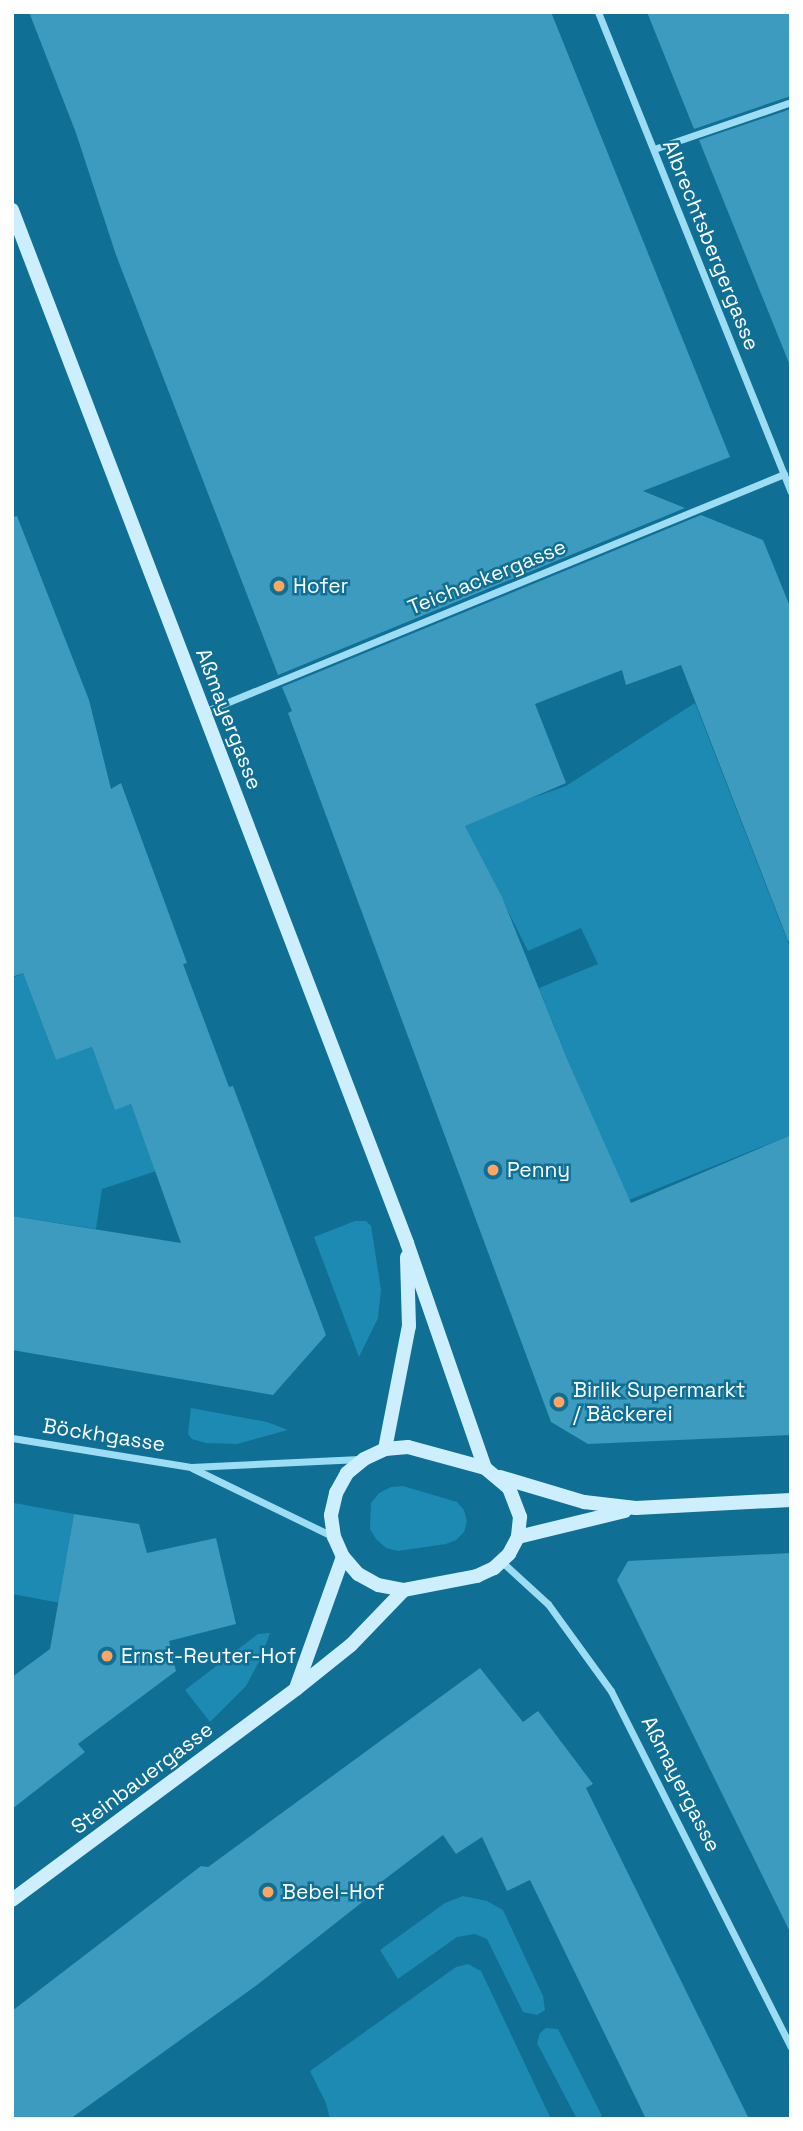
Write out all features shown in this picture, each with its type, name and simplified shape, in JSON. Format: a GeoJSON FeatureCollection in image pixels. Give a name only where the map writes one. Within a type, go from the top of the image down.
{"type":"FeatureCollection","features":[{"type":"Feature","properties":{"kind":"street","name":"Albrechtsbergergasse"},"geometry":{"type":"LineString","coordinates":[[598,12],[791,492]]}},
{"type":"Feature","properties":{"kind":"street"},"geometry":{"type":"LineString","coordinates":[[654,149],[791,102]]}},
{"type":"Feature","properties":{"kind":"street","name":"Aßmayergasse"},"geometry":{"type":"LineString","coordinates":[[12,211],[407,1243],[485,1468]]}},
{"type":"Feature","properties":{"kind":"street","name":"Teichackergasse"},"geometry":{"type":"LineString","coordinates":[[204,712],[784,474]]}},
{"type":"Feature","properties":{"kind":"street","name":"Aßmayergasse"},"geometry":{"type":"LineString","coordinates":[[385,1449],[409,1326],[407,1243]]}},
{"type":"Feature","properties":{"kind":"street","name":"Böckhgasse"},"geometry":{"type":"LineString","coordinates":[[12,1438],[191,1467],[364,1459]]}},
{"type":"Feature","properties":{"kind":"street"},"geometry":{"type":"LineString","coordinates":[[408,1447],[485,1468],[499,1477],[509,1488],[520,1517],[518,1537],[502,1562],[477,1576],[404,1590],[368,1580],[358,1574],[343,1557],[334,1537],[331,1515],[336,1493],[347,1473],[364,1459],[385,1449],[408,1447]]}},
{"type":"Feature","properties":{"kind":"street","name":"Böckhgasse"},"geometry":{"type":"LineString","coordinates":[[191,1467],[334,1537]]}},
{"type":"Feature","properties":{"kind":"street"},"geometry":{"type":"LineString","coordinates":[[499,1477],[584,1502],[636,1508],[791,1500]]}},
{"type":"Feature","properties":{"kind":"street"},"geometry":{"type":"LineString","coordinates":[[518,1537],[636,1508]]}},
{"type":"Feature","properties":{"kind":"street"},"geometry":{"type":"LineString","coordinates":[[296,1689],[343,1557]]}},
{"type":"Feature","properties":{"kind":"street","name":"Aßmayergasse"},"geometry":{"type":"LineString","coordinates":[[502,1562],[548,1604],[611,1692],[791,2047]]}},
{"type":"Feature","properties":{"kind":"street","name":"Steinbauergasse"},"geometry":{"type":"LineString","coordinates":[[12,1900],[296,1689],[351,1645],[404,1590]]}},
{"type":"Feature","properties":{"kind":"shaded area"},"geometry":{"type":"Polygon","coordinates":[[[695,703],[791,950],[791,1135],[629,1200],[539,988],[598,964],[581,928],[528,951],[463,822],[566,786],[695,703]]]}},
{"type":"Feature","properties":{"kind":"shaded area"},"geometry":{"type":"Polygon","coordinates":[[[12,971],[15,977],[23,973],[56,1060],[92,1047],[115,1109],[131,1104],[156,1171],[102,1189],[96,1229],[12,1216],[12,971]]]}},
{"type":"Feature","properties":{"kind":"shaded area"},"geometry":{"type":"Polygon","coordinates":[[[355,1221],[366,1221],[371,1226],[381,1290],[378,1318],[359,1357],[314,1237],[355,1221]]]}},
{"type":"Feature","properties":{"kind":"shaded area"},"geometry":{"type":"Polygon","coordinates":[[[191,1408],[267,1422],[288,1430],[237,1444],[206,1443],[192,1439],[188,1434],[191,1408]]]}},
{"type":"Feature","properties":{"kind":"shaded area"},"geometry":{"type":"Polygon","coordinates":[[[403,1486],[457,1502],[464,1510],[467,1521],[464,1532],[456,1540],[446,1544],[398,1551],[386,1548],[370,1529],[371,1503],[379,1493],[391,1487],[403,1486]]]}},
{"type":"Feature","properties":{"kind":"shaded area"},"geometry":{"type":"Polygon","coordinates":[[[14,1503],[74,1514],[59,1598],[66,1604],[12,1594],[14,1503]]]}},
{"type":"Feature","properties":{"kind":"shaded area"},"geometry":{"type":"Polygon","coordinates":[[[270,1633],[261,1658],[246,1686],[210,1722],[185,1690],[258,1634],[270,1633]]]}},
{"type":"Feature","properties":{"kind":"shaded area"},"geometry":{"type":"Polygon","coordinates":[[[463,1896],[487,1901],[503,1910],[543,1996],[545,2010],[537,2015],[523,2012],[487,1939],[475,1934],[457,1937],[398,1979],[380,1950],[445,1903],[463,1896]]]}},
{"type":"Feature","properties":{"kind":"shaded area"},"geometry":{"type":"Polygon","coordinates":[[[468,1964],[481,1971],[551,2119],[330,2119],[326,2103],[310,2071],[456,1967],[468,1964]]]}},
{"type":"Feature","properties":{"kind":"shaded area"},"geometry":{"type":"Polygon","coordinates":[[[546,2028],[558,2029],[602,2116],[598,2119],[577,2119],[537,2043],[540,2033],[546,2028]]]}},
{"type":"Feature","properties":{"kind":"building"},"geometry":{"type":"Polygon","coordinates":[[[29,12],[551,12],[730,457],[643,491],[685,508],[278,675],[116,255],[76,133],[29,12]]]}},
{"type":"Feature","properties":{"kind":"building"},"geometry":{"type":"Polygon","coordinates":[[[647,12],[791,12],[791,96],[694,129],[647,12]]]}},
{"type":"Feature","properties":{"kind":"building"},"geometry":{"type":"Polygon","coordinates":[[[791,109],[791,363],[789,363],[699,140],[791,109]]]}},
{"type":"Feature","properties":{"kind":"building"},"geometry":{"type":"Polygon","coordinates":[[[701,515],[763,540],[791,609],[791,941],[788,941],[681,665],[626,685],[622,670],[535,704],[566,783],[465,826],[502,897],[568,1061],[631,1203],[791,1135],[791,1435],[588,1444],[551,1422],[288,713],[292,711],[282,687],[701,515]]]}},
{"type":"Feature","properties":{"kind":"building"},"geometry":{"type":"Polygon","coordinates":[[[17,516],[89,700],[111,789],[121,783],[187,963],[183,964],[229,1087],[233,1086],[326,1335],[273,1395],[12,1350],[12,1216],[181,1243],[131,1104],[115,1110],[92,1047],[56,1060],[23,973],[12,977],[12,517],[17,516]]]}},
{"type":"Feature","properties":{"kind":"building","name":"Ernst-Reuter-Hof"},"geometry":{"type":"Polygon","coordinates":[[[74,1514],[139,1524],[147,1553],[216,1538],[236,1624],[169,1641],[176,1671],[78,1744],[85,1752],[12,1809],[12,1677],[50,1649],[74,1514]]]}},
{"type":"Feature","properties":{"kind":"building"},"geometry":{"type":"Polygon","coordinates":[[[791,1553],[791,1934],[617,1580],[628,1561],[791,1553]]]}},
{"type":"Feature","properties":{"kind":"building","name":"Bebel-Hof"},"geometry":{"type":"Polygon","coordinates":[[[480,1668],[523,1722],[538,1711],[593,1784],[586,1788],[749,2119],[646,2119],[530,1880],[507,1891],[482,1837],[456,1854],[443,1835],[368,1892],[370,1896],[257,1985],[70,2119],[12,2119],[12,2011],[201,1866],[208,1867],[480,1668]]]}},
{"type":"Feature","properties":{"kind":"place","name":"Hofer"},"geometry":{"type":"Point","coordinates":[279,586]}},
{"type":"Feature","properties":{"kind":"place","name":"Penny"},"geometry":{"type":"Point","coordinates":[493,1170]}},
{"type":"Feature","properties":{"kind":"place","name":"Birlik Supermarkt / Bäckerei"},"geometry":{"type":"Point","coordinates":[559,1402]}},
{"type":"Feature","properties":{"kind":"place","name":"Ernst-Reuter-Hof"},"geometry":{"type":"Point","coordinates":[107,1656]}},
{"type":"Feature","properties":{"kind":"place","name":"Bebel-Hof"},"geometry":{"type":"Point","coordinates":[268,1892]}}]}
